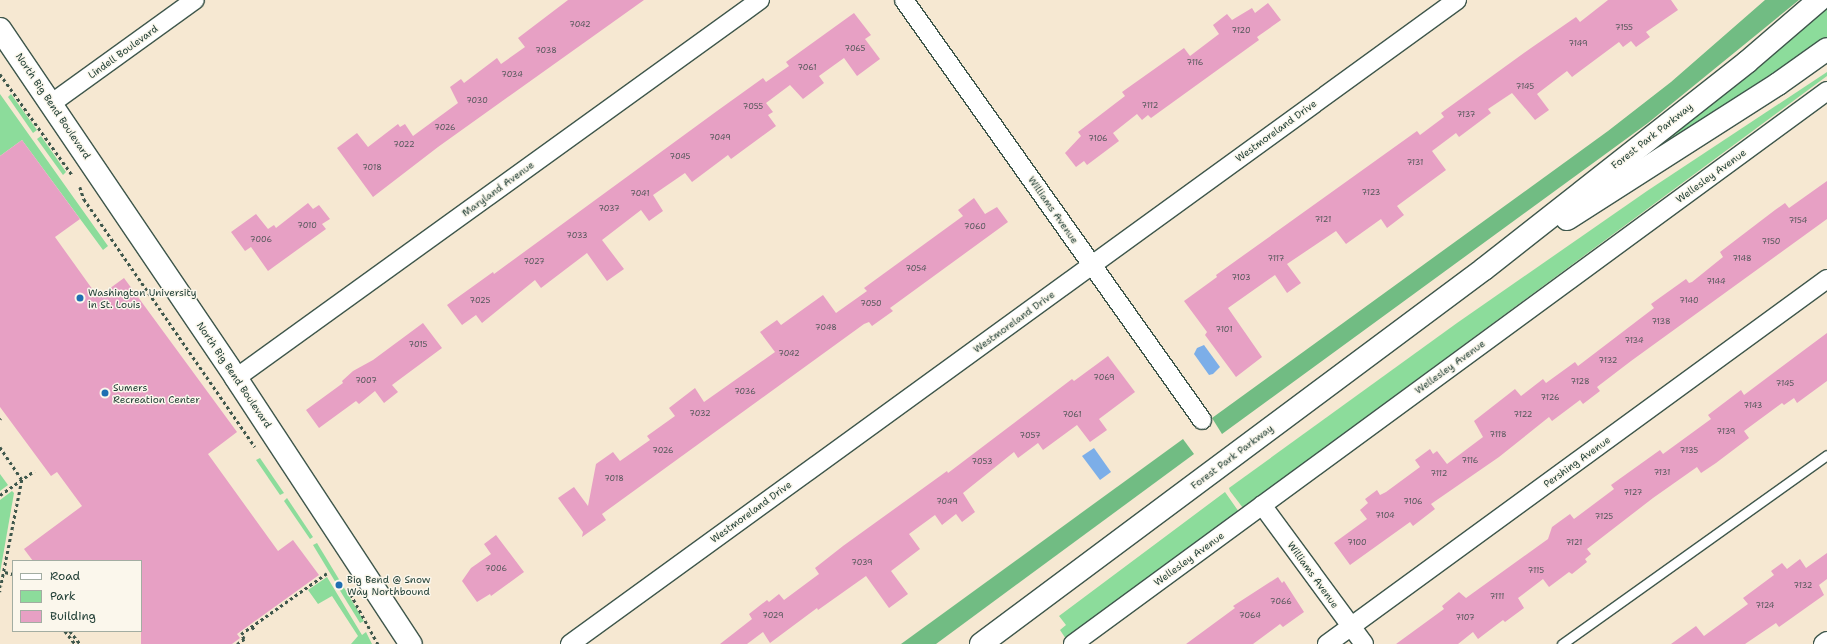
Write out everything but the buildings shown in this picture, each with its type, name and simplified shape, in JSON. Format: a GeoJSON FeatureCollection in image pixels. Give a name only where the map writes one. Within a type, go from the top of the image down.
{"type":"FeatureCollection","features":[{"type":"Feature","properties":{"kind":"main road","name":"Forest Park Parkway"},"geometry":{"type":"LineString","coordinates":[[981,644],[1484,270],[1748,62],[1819,0]]}},
{"type":"Feature","properties":{"kind":"main road","name":"North Big Bend Boulevard"},"geometry":{"type":"LineString","coordinates":[[0,28],[236,378],[411,644]]}},
{"type":"Feature","properties":{"kind":"main road","name":"Forest Park Parkway"},"geometry":{"type":"LineString","coordinates":[[1484,270],[1646,170],[1778,84],[1827,49]]}},
{"type":"Feature","properties":{"kind":"street","name":"Lindell Boulevard"},"geometry":{"type":"LineString","coordinates":[[52,103],[195,0]]}},
{"type":"Feature","properties":{"kind":"street","name":"Maryland Avenue"},"geometry":{"type":"LineString","coordinates":[[236,378],[760,0]]}},
{"type":"Feature","properties":{"kind":"street","name":"Williams Avenue"},"geometry":{"type":"LineString","coordinates":[[904,0],[1202,420]]}},
{"type":"Feature","properties":{"kind":"street","name":"Westmoreland Drive"},"geometry":{"type":"LineString","coordinates":[[570,644],[1457,0]]}},
{"type":"Feature","properties":{"kind":"street","name":"Wellesley Avenue"},"geometry":{"type":"LineString","coordinates":[[1073,644],[1827,91]]}},
{"type":"Feature","properties":{"kind":"street","name":"Pershing Avenue"},"geometry":{"type":"LineString","coordinates":[[1327,644],[1827,279]]}},
{"type":"Feature","properties":{"kind":"street","name":"Williams Avenue"},"geometry":{"type":"LineString","coordinates":[[1262,505],[1364,644]]}},
{"type":"Feature","properties":{"kind":"street"},"geometry":{"type":"LineString","coordinates":[[1823,644],[1827,641]]}},
{"type":"Feature","properties":{"kind":"lane"},"geometry":{"type":"LineString","coordinates":[[1562,644],[1827,455]]}},
{"type":"Feature","properties":{"kind":"path"},"geometry":{"type":"LineString","coordinates":[[0,74],[81,187],[84,199],[246,437]]}},
{"type":"Feature","properties":{"kind":"path"},"geometry":{"type":"LineString","coordinates":[[0,447],[22,480],[5,572],[0,585],[0,592]]}},
{"type":"Feature","properties":{"kind":"path"},"geometry":{"type":"LineString","coordinates":[[0,495],[34,471]]}},
{"type":"Feature","properties":{"kind":"path"},"geometry":{"type":"LineString","coordinates":[[5,572],[12,574]]}},
{"type":"Feature","properties":{"kind":"path"},"geometry":{"type":"LineString","coordinates":[[237,644],[244,639],[241,634],[327,573]]}},
{"type":"Feature","properties":{"kind":"path"},"geometry":{"type":"LineString","coordinates":[[252,627],[255,630]]}},
{"type":"Feature","properties":{"kind":"path"},"geometry":{"type":"LineString","coordinates":[[371,629],[378,644]]}},
{"type":"Feature","properties":{"kind":"path"},"geometry":{"type":"LineString","coordinates":[[66,632],[75,644]]}},
{"type":"Feature","properties":{"kind":"path"},"geometry":{"type":"LineString","coordinates":[[71,632],[80,644]]}},
{"type":"Feature","properties":{"kind":"green space"},"geometry":{"type":"Polygon","coordinates":[[[1765,0],[1799,0],[1648,123],[1222,434],[1212,418],[1608,131],[1671,82],[1765,0]]]}},
{"type":"Feature","properties":{"kind":"green space"},"geometry":{"type":"Polygon","coordinates":[[[1827,7],[1827,37],[1611,180],[1755,71],[1827,7]]]}},
{"type":"Feature","properties":{"kind":"green space"},"geometry":{"type":"Polygon","coordinates":[[[1827,72],[1827,76],[1243,508],[1230,491],[1229,488],[1457,323],[1647,191],[1827,72]]]}},
{"type":"Feature","properties":{"kind":"green space"},"geometry":{"type":"Polygon","coordinates":[[[0,94],[108,246],[103,250],[22,140],[0,156],[0,94]]]}},
{"type":"Feature","properties":{"kind":"green space"},"geometry":{"type":"Polygon","coordinates":[[[11,94],[37,130],[33,133],[8,97],[11,94]]]}},
{"type":"Feature","properties":{"kind":"green space"},"geometry":{"type":"Polygon","coordinates":[[[41,136],[66,172],[63,175],[37,139],[41,136]]]}},
{"type":"Feature","properties":{"kind":"green space"},"geometry":{"type":"Polygon","coordinates":[[[1183,439],[1194,454],[936,644],[901,644],[1183,439]]]}},
{"type":"Feature","properties":{"kind":"green space"},"geometry":{"type":"Polygon","coordinates":[[[260,458],[284,493],[280,495],[256,460],[260,458]]]}},
{"type":"Feature","properties":{"kind":"green space"},"geometry":{"type":"Polygon","coordinates":[[[0,474],[8,485],[0,491],[0,474]]]}},
{"type":"Feature","properties":{"kind":"green space"},"geometry":{"type":"Polygon","coordinates":[[[12,491],[14,493],[0,573],[0,500],[12,491]]]}},
{"type":"Feature","properties":{"kind":"green space"},"geometry":{"type":"Polygon","coordinates":[[[1225,492],[1239,512],[1066,639],[1060,630],[1066,625],[1059,616],[1225,492]]]}},
{"type":"Feature","properties":{"kind":"green space"},"geometry":{"type":"Polygon","coordinates":[[[287,498],[313,537],[310,539],[284,501],[287,498]]]}},
{"type":"Feature","properties":{"kind":"green space"},"geometry":{"type":"Polygon","coordinates":[[[317,543],[340,581],[336,583],[313,545],[317,543]]]}},
{"type":"Feature","properties":{"kind":"green space"},"geometry":{"type":"Polygon","coordinates":[[[327,577],[362,635],[366,632],[372,644],[351,644],[358,636],[332,596],[318,604],[308,590],[327,577]]]}},
{"type":"Feature","properties":{"kind":"green space"},"geometry":{"type":"Polygon","coordinates":[[[343,586],[364,621],[360,623],[339,589],[343,586]]]}},
{"type":"Feature","properties":{"kind":"water"},"geometry":{"type":"Polygon","coordinates":[[[1204,345],[1220,367],[1213,374],[1209,375],[1194,354],[1197,348],[1204,345]]]}},
{"type":"Feature","properties":{"kind":"water"},"geometry":{"type":"Polygon","coordinates":[[[1094,448],[1111,472],[1100,480],[1082,456],[1094,448]]]}},
{"type":"Feature","properties":{"kind":"place","name":"Washington University in St. Louis"},"geometry":{"type":"Point","coordinates":[80,298]}},
{"type":"Feature","properties":{"kind":"place","name":"Sumers Recreation Center"},"geometry":{"type":"Point","coordinates":[105,393]}},
{"type":"Feature","properties":{"kind":"place","name":"Big Bend @ Snow Way Northbound"},"geometry":{"type":"Point","coordinates":[339,585]}}]}
